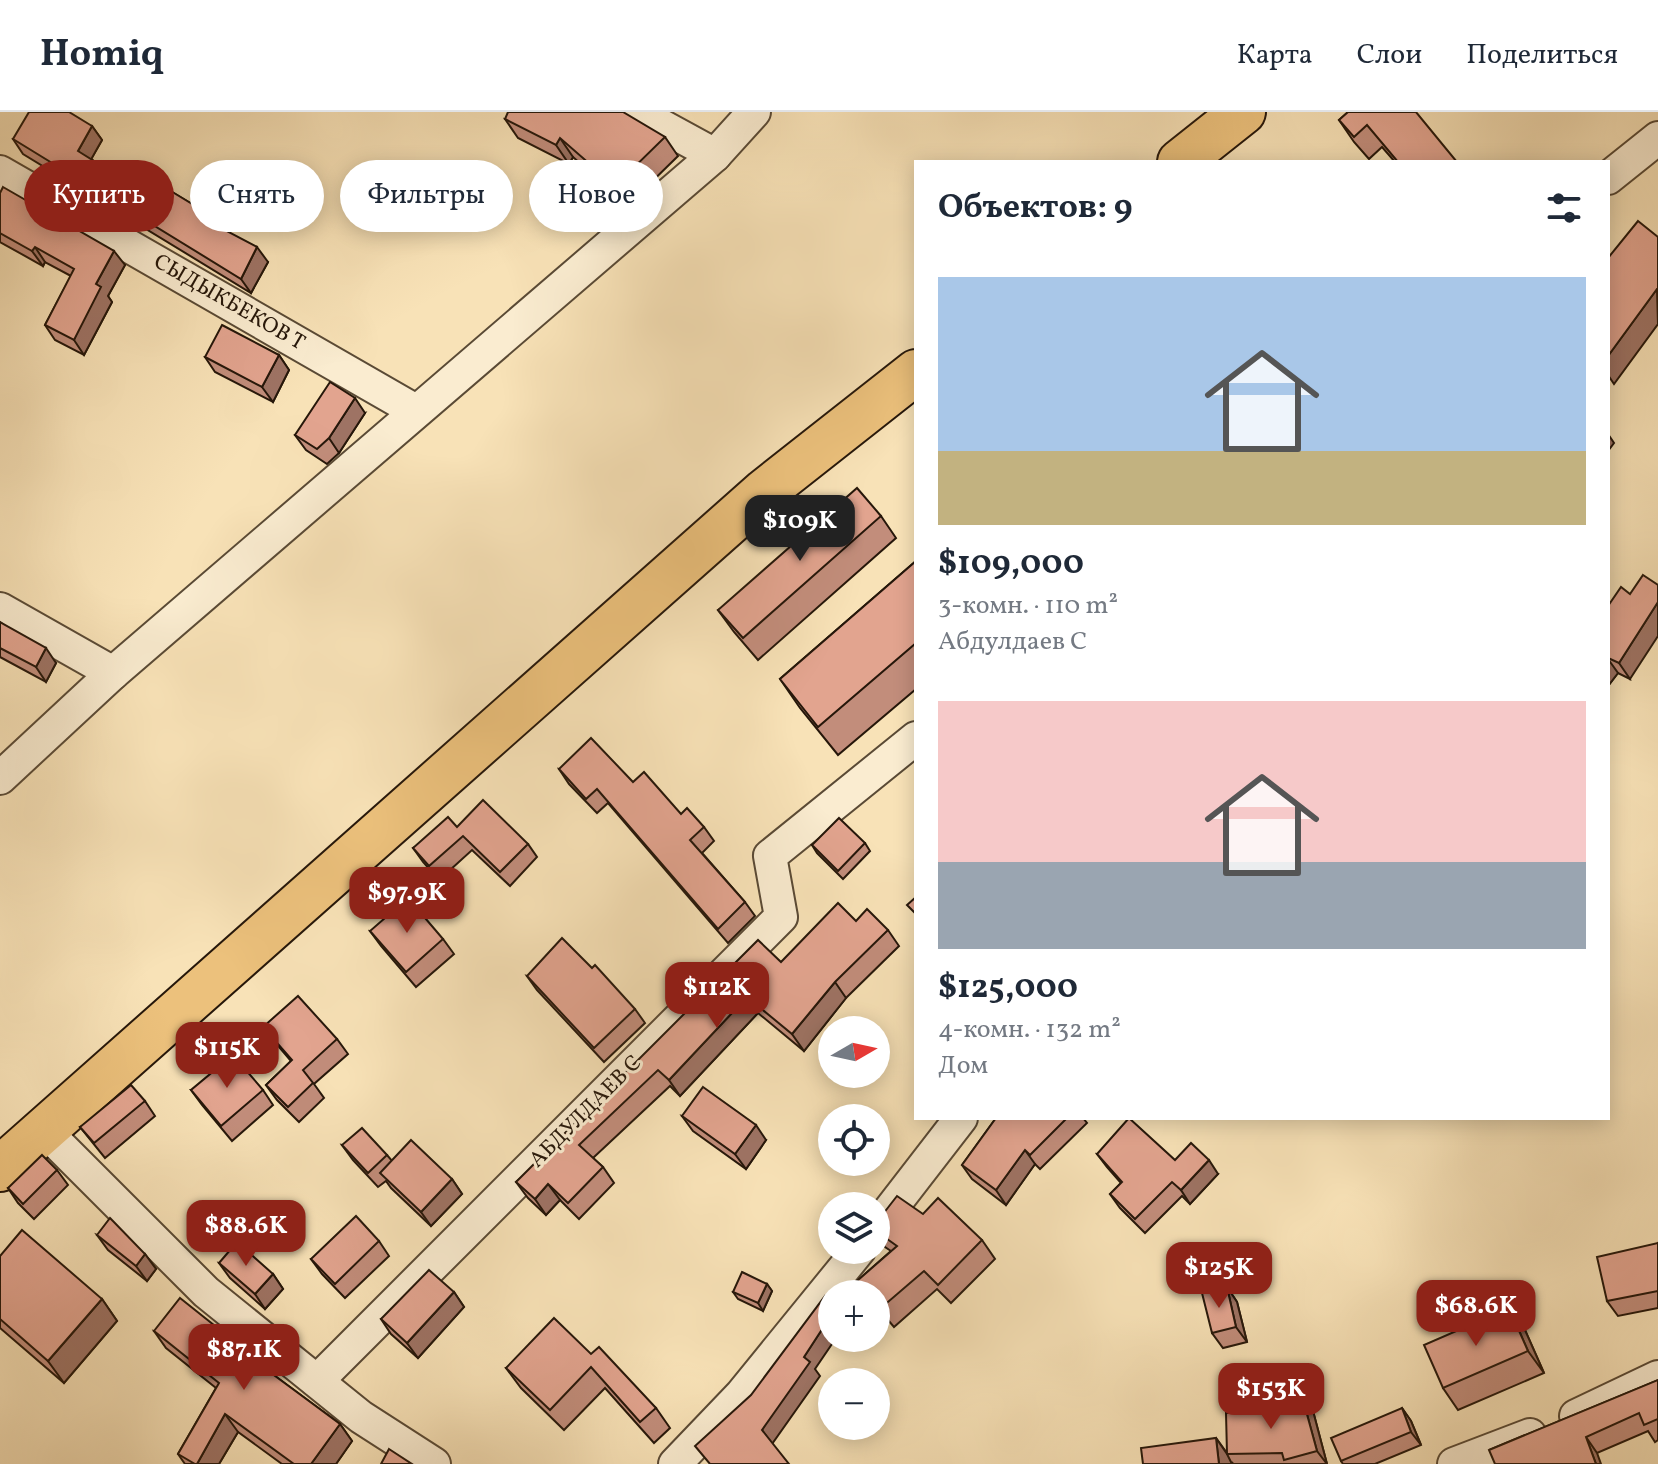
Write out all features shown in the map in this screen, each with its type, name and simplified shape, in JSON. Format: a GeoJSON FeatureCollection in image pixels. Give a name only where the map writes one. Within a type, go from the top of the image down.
{"type":"FeatureCollection","features":[{"type":"Feature","properties":{"kind":"highway"},"geometry":{"type":"LineString","coordinates":[[1183,160],[1243,112]]}},
{"type":"Feature","properties":{"kind":"highway"},"geometry":{"type":"LineString","coordinates":[[0,1169],[765,491],[914,374]]}},
{"type":"Feature","properties":{"kind":"street"},"geometry":{"type":"LineString","coordinates":[[636,112],[715,155]]}},
{"type":"Feature","properties":{"kind":"street"},"geometry":{"type":"LineString","coordinates":[[0,778],[113,673],[715,155],[754,112]]}},
{"type":"Feature","properties":{"kind":"street"},"geometry":{"type":"LineString","coordinates":[[1610,176],[1658,138]]}},
{"type":"Feature","properties":{"kind":"street","name":"СЫДЫКБЕКОВ Т"},"geometry":{"type":"LineString","coordinates":[[0,172],[416,411]]}},
{"type":"Feature","properties":{"kind":"street"},"geometry":{"type":"LineString","coordinates":[[0,609],[113,673]]}},
{"type":"Feature","properties":{"kind":"street","name":"АБДУЛДАЕВ С"},"geometry":{"type":"LineString","coordinates":[[317,1381],[781,917],[770,856],[914,740]]}},
{"type":"Feature","properties":{"kind":"street"},"geometry":{"type":"LineString","coordinates":[[890,1210],[959,1120]]}},
{"type":"Feature","properties":{"kind":"street"},"geometry":{"type":"LineString","coordinates":[[44,1130],[206,1292],[361,1417],[434,1464]]}},
{"type":"Feature","properties":{"kind":"street"},"geometry":{"type":"LineString","coordinates":[[675,1464],[741,1395],[848,1264]]}},
{"type":"Feature","properties":{"kind":"street"},"geometry":{"type":"LineString","coordinates":[[1454,1464],[1566,1421],[1658,1377]]}},
{"type":"Feature","properties":{"kind":"building"},"geometry":{"type":"Polygon","coordinates":[[[29,112],[69,112],[92,126],[78,151],[92,160],[47,160],[13,139],[29,112]]]}},
{"type":"Feature","properties":{"kind":"building"},"geometry":{"type":"Polygon","coordinates":[[[508,112],[623,112],[665,137],[642,160],[585,160],[560,138],[556,145],[505,119],[508,112]]]}},
{"type":"Feature","properties":{"kind":"building"},"geometry":{"type":"Polygon","coordinates":[[[1348,112],[1416,112],[1455,160],[1396,160],[1367,125],[1354,137],[1339,120],[1348,112]]]}},
{"type":"Feature","properties":{"kind":"building"},"geometry":{"type":"Polygon","coordinates":[[[3,187],[24,199],[24,232],[81,232],[114,251],[96,284],[101,287],[74,340],[45,325],[74,269],[35,247],[32,251],[0,233],[0,193],[3,187]]]}},
{"type":"Feature","properties":{"kind":"building"},"geometry":{"type":"Polygon","coordinates":[[[174,193],[190,203],[190,232],[228,232],[257,247],[241,279],[164,232],[174,232],[174,193]]]}},
{"type":"Feature","properties":{"kind":"building"},"geometry":{"type":"Polygon","coordinates":[[[1638,221],[1658,237],[1658,289],[1610,353],[1610,256],[1638,221]]]}},
{"type":"Feature","properties":{"kind":"building"},"geometry":{"type":"Polygon","coordinates":[[[222,325],[279,355],[262,387],[205,357],[222,325]]]}},
{"type":"Feature","properties":{"kind":"building"},"geometry":{"type":"Polygon","coordinates":[[[330,382],[355,398],[329,438],[317,449],[295,435],[330,382]]]}},
{"type":"Feature","properties":{"kind":"building"},"geometry":{"type":"Polygon","coordinates":[[[857,488],[881,516],[743,638],[718,610],[857,488]]]}},
{"type":"Feature","properties":{"kind":"building"},"geometry":{"type":"Polygon","coordinates":[[[914,563],[914,645],[818,727],[780,679],[914,563]]]}},
{"type":"Feature","properties":{"kind":"building"},"geometry":{"type":"Polygon","coordinates":[[[1643,575],[1658,585],[1658,602],[1619,663],[1610,659],[1610,603],[1621,587],[1630,594],[1643,575]]]}},
{"type":"Feature","properties":{"kind":"building"},"geometry":{"type":"Polygon","coordinates":[[[0,622],[46,648],[36,667],[0,648],[0,622]]]}},
{"type":"Feature","properties":{"kind":"building"},"geometry":{"type":"Polygon","coordinates":[[[591,738],[633,782],[644,772],[681,814],[687,808],[704,827],[690,840],[745,902],[718,929],[597,789],[586,799],[559,769],[591,738]]]}},
{"type":"Feature","properties":{"kind":"building"},"geometry":{"type":"Polygon","coordinates":[[[483,800],[528,844],[500,872],[463,836],[429,866],[413,848],[448,817],[457,827],[483,800]]]}},
{"type":"Feature","properties":{"kind":"building"},"geometry":{"type":"Polygon","coordinates":[[[839,818],[865,843],[838,871],[812,845],[839,818]]]}},
{"type":"Feature","properties":{"kind":"building"},"geometry":{"type":"Polygon","coordinates":[[[408,898],[443,939],[406,972],[370,931],[408,898]]]}},
{"type":"Feature","properties":{"kind":"building"},"geometry":{"type":"Polygon","coordinates":[[[914,899],[914,912],[907,905],[914,899]]]}},
{"type":"Feature","properties":{"kind":"building"},"geometry":{"type":"Polygon","coordinates":[[[838,903],[856,921],[867,909],[888,930],[835,982],[792,1034],[747,997],[669,1080],[658,1070],[579,1145],[603,1167],[568,1203],[548,1184],[535,1199],[516,1182],[758,940],[781,962],[838,903]]]}},
{"type":"Feature","properties":{"kind":"building"},"geometry":{"type":"Polygon","coordinates":[[[562,938],[592,968],[595,965],[635,1009],[594,1048],[527,976],[562,938]]]}},
{"type":"Feature","properties":{"kind":"building"},"geometry":{"type":"Polygon","coordinates":[[[298,996],[337,1039],[303,1070],[313,1083],[288,1107],[266,1085],[292,1060],[263,1027],[298,996]]]}},
{"type":"Feature","properties":{"kind":"building"},"geometry":{"type":"Polygon","coordinates":[[[233,1055],[263,1090],[221,1126],[191,1090],[233,1055]]]}},
{"type":"Feature","properties":{"kind":"building"},"geometry":{"type":"Polygon","coordinates":[[[131,1085],[145,1101],[94,1143],[80,1127],[131,1085]]]}},
{"type":"Feature","properties":{"kind":"building"},"geometry":{"type":"Polygon","coordinates":[[[703,1087],[756,1125],[735,1154],[682,1116],[703,1087]]]}},
{"type":"Feature","properties":{"kind":"building"},"geometry":{"type":"Polygon","coordinates":[[[995,1120],[1065,1120],[1030,1155],[1025,1150],[996,1190],[962,1165],[995,1120]]]}},
{"type":"Feature","properties":{"kind":"building"},"geometry":{"type":"Polygon","coordinates":[[[1127,1120],[1131,1120],[1175,1160],[1191,1143],[1209,1160],[1181,1190],[1172,1182],[1135,1219],[1110,1194],[1122,1182],[1097,1154],[1127,1120]]]}},
{"type":"Feature","properties":{"kind":"building"},"geometry":{"type":"Polygon","coordinates":[[[362,1128],[387,1155],[368,1173],[342,1145],[362,1128]]]}},
{"type":"Feature","properties":{"kind":"building"},"geometry":{"type":"Polygon","coordinates":[[[411,1140],[452,1179],[421,1212],[380,1173],[411,1140]]]}},
{"type":"Feature","properties":{"kind":"building"},"geometry":{"type":"Polygon","coordinates":[[[42,1155],[57,1170],[23,1204],[8,1188],[42,1155]]]}},
{"type":"Feature","properties":{"kind":"building"},"geometry":{"type":"Polygon","coordinates":[[[897,1196],[923,1214],[938,1198],[982,1240],[938,1285],[924,1271],[890,1300],[890,1280],[858,1280],[876,1264],[890,1264],[890,1252],[897,1246],[890,1241],[890,1205],[897,1196]]]}},
{"type":"Feature","properties":{"kind":"building"},"geometry":{"type":"Polygon","coordinates":[[[356,1216],[379,1241],[335,1284],[311,1259],[356,1216]]]}},
{"type":"Feature","properties":{"kind":"building"},"geometry":{"type":"Polygon","coordinates":[[[110,1218],[145,1254],[136,1266],[97,1235],[110,1218]]]}},
{"type":"Feature","properties":{"kind":"building"},"geometry":{"type":"Polygon","coordinates":[[[22,1230],[102,1299],[48,1361],[0,1319],[0,1256],[22,1230]]]}},
{"type":"Feature","properties":{"kind":"building"},"geometry":{"type":"Polygon","coordinates":[[[237,1242],[273,1274],[255,1294],[219,1263],[237,1242]]]}},
{"type":"Feature","properties":{"kind":"building"},"geometry":{"type":"Polygon","coordinates":[[[1658,1243],[1658,1291],[1607,1301],[1597,1257],[1658,1243]]]}},
{"type":"Feature","properties":{"kind":"building"},"geometry":{"type":"Polygon","coordinates":[[[429,1270],[454,1292],[407,1343],[381,1319],[429,1270]]]}},
{"type":"Feature","properties":{"kind":"building"},"geometry":{"type":"Polygon","coordinates":[[[742,1272],[767,1284],[758,1303],[733,1292],[742,1272]]]}},
{"type":"Feature","properties":{"kind":"building"},"geometry":{"type":"Polygon","coordinates":[[[1227,1287],[1236,1327],[1212,1333],[1202,1293],[1227,1287]]]}},
{"type":"Feature","properties":{"kind":"building"},"geometry":{"type":"Polygon","coordinates":[[[180,1298],[244,1349],[248,1343],[265,1356],[259,1364],[340,1424],[311,1464],[294,1464],[225,1414],[197,1464],[178,1454],[219,1383],[154,1331],[180,1298]]]}},
{"type":"Feature","properties":{"kind":"building"},"geometry":{"type":"Polygon","coordinates":[[[818,1305],[818,1336],[804,1357],[810,1362],[762,1430],[789,1464],[710,1464],[695,1446],[751,1395],[818,1305]]]}},
{"type":"Feature","properties":{"kind":"building"},"geometry":{"type":"Polygon","coordinates":[[[1509,1308],[1528,1351],[1443,1388],[1424,1345],[1509,1308]]]}},
{"type":"Feature","properties":{"kind":"building"},"geometry":{"type":"Polygon","coordinates":[[[554,1318],[591,1354],[599,1347],[656,1408],[640,1422],[591,1367],[550,1410],[506,1368],[554,1318]]]}},
{"type":"Feature","properties":{"kind":"building"},"geometry":{"type":"Polygon","coordinates":[[[1658,1380],[1658,1419],[1644,1425],[1639,1413],[1586,1437],[1596,1464],[1495,1464],[1489,1450],[1658,1380]]]}},
{"type":"Feature","properties":{"kind":"building"},"geometry":{"type":"Polygon","coordinates":[[[1302,1396],[1317,1451],[1284,1460],[1282,1453],[1227,1454],[1226,1413],[1247,1412],[1302,1396]]]}},
{"type":"Feature","properties":{"kind":"building"},"geometry":{"type":"Polygon","coordinates":[[[1402,1408],[1411,1432],[1341,1461],[1331,1438],[1402,1408]]]}},
{"type":"Feature","properties":{"kind":"building"},"geometry":{"type":"Polygon","coordinates":[[[1216,1438],[1219,1464],[1143,1464],[1141,1448],[1216,1438]]]}},
{"type":"Feature","properties":{"kind":"building"},"geometry":{"type":"Polygon","coordinates":[[[389,1449],[412,1464],[381,1464],[389,1449]]]}}]}
